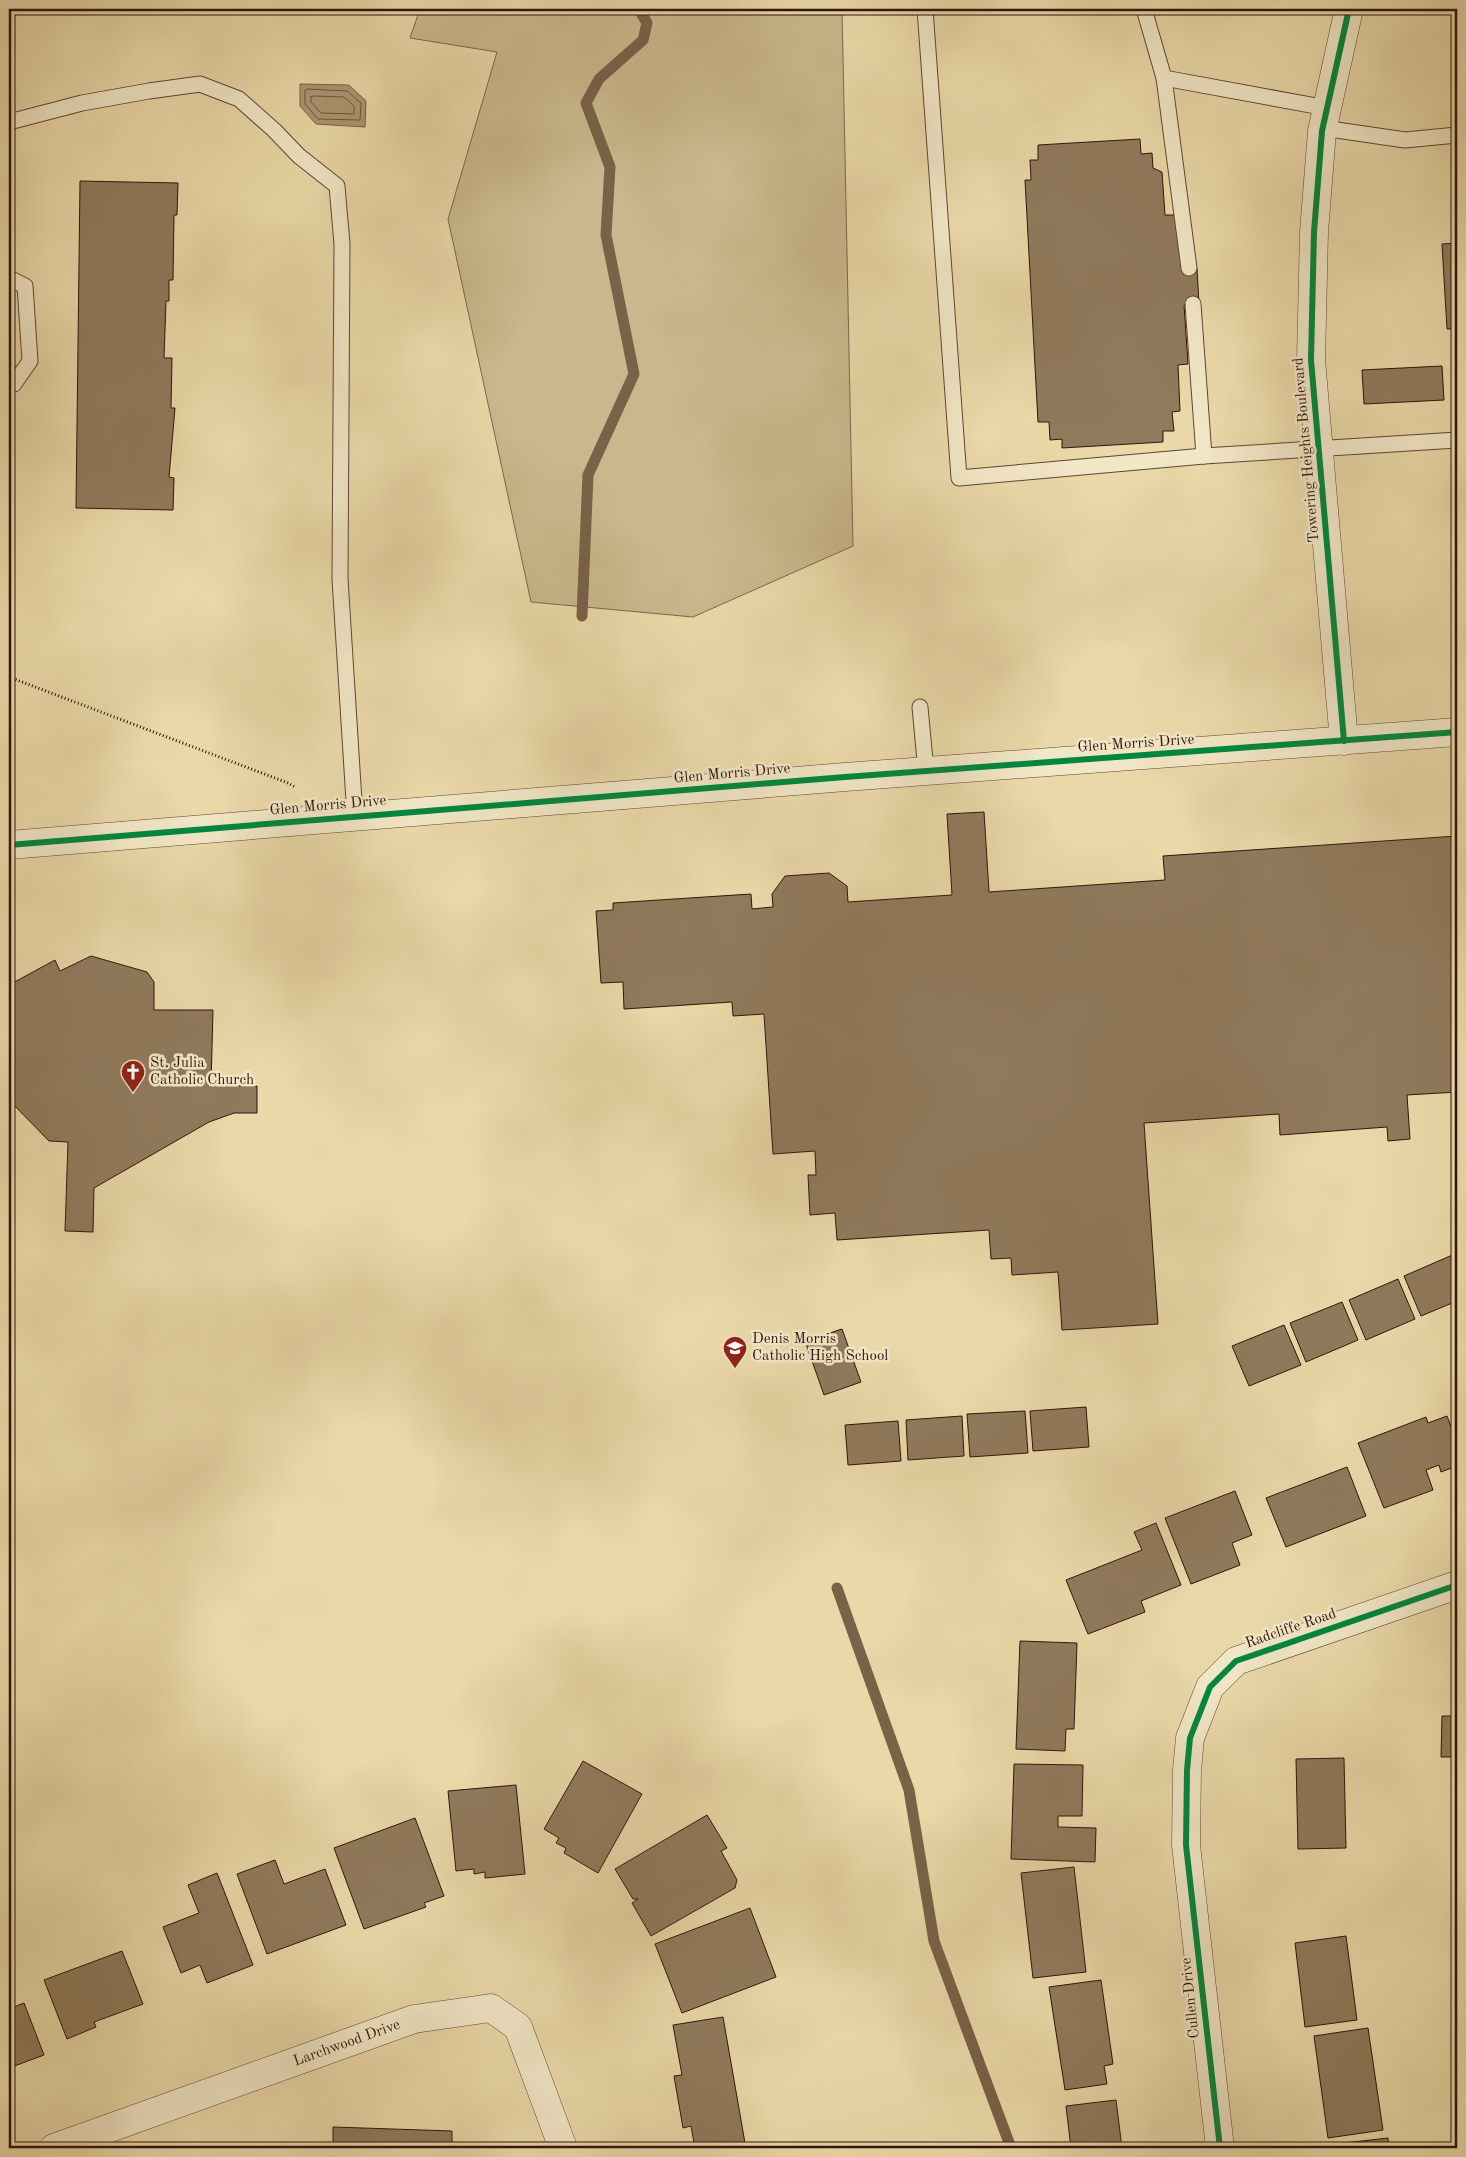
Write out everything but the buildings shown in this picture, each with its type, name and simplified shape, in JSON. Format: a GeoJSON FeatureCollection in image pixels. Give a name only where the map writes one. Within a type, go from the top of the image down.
{"type":"FeatureCollection","features":[{"type":"Feature","properties":{"kind":"street","name":"Towering Heights Boulevard"},"geometry":{"type":"LineString","coordinates":[[1344,741],[1311,360],[1314,232],[1325,118],[1349,9]]}},
{"type":"Feature","properties":{"kind":"street","name":"Glen Morris Drive"},"geometry":{"type":"LineString","coordinates":[[9,844],[926,771],[1457,732]]}},
{"type":"Feature","properties":{"kind":"street","name":"Radcliffe Road"},"geometry":{"type":"LineString","coordinates":[[1186,1845],[1187,1770],[1190,1738],[1210,1687],[1236,1661],[1457,1585]]}},
{"type":"Feature","properties":{"kind":"street","name":"Cullen Drive"},"geometry":{"type":"LineString","coordinates":[[1186,1845],[1220,2148]]}},
{"type":"Feature","properties":{"kind":"street","name":"Larchwood Drive"},"geometry":{"type":"LineString","coordinates":[[54,2148],[414,2019],[491,2008],[518,2027],[563,2148]]}},
{"type":"Feature","properties":{"kind":"lane"},"geometry":{"type":"LineString","coordinates":[[925,9],[959,478],[1204,456],[1457,440]]}},
{"type":"Feature","properties":{"kind":"lane"},"geometry":{"type":"LineString","coordinates":[[1144,9],[1164,78],[1189,268]]}},
{"type":"Feature","properties":{"kind":"lane"},"geometry":{"type":"LineString","coordinates":[[1164,78],[1405,140],[1457,135]]}},
{"type":"Feature","properties":{"kind":"lane"},"geometry":{"type":"LineString","coordinates":[[9,122],[82,103],[149,90],[200,84],[239,99],[274,130],[299,156],[337,186],[342,244],[340,579],[355,817]]}},
{"type":"Feature","properties":{"kind":"lane"},"geometry":{"type":"LineString","coordinates":[[9,278],[25,286],[30,361],[14,384],[9,384]]}},
{"type":"Feature","properties":{"kind":"lane"},"geometry":{"type":"LineString","coordinates":[[1193,304],[1204,456]]}},
{"type":"Feature","properties":{"kind":"lane"},"geometry":{"type":"LineString","coordinates":[[920,707],[926,771]]}},
{"type":"Feature","properties":{"kind":"path"},"geometry":{"type":"LineString","coordinates":[[9,677],[288,783]]}},
{"type":"Feature","properties":{"kind":"shaded area"},"geometry":{"type":"Polygon","coordinates":[[[420,9],[842,9],[853,546],[693,617],[531,602],[448,219],[497,52],[410,38],[420,9]]]}},
{"type":"Feature","properties":{"kind":"water"},"geometry":{"type":"Polygon","coordinates":[[[300,84],[349,85],[366,101],[365,127],[316,124],[300,106],[300,84]]]}},
{"type":"Feature","properties":{"kind":"waterway"},"geometry":{"type":"LineString","coordinates":[[582,616],[588,475],[634,374],[606,235],[610,167],[586,103],[599,79],[643,40],[647,23],[639,9]]}},
{"type":"Feature","properties":{"kind":"waterway"},"geometry":{"type":"LineString","coordinates":[[837,1588],[909,1790],[934,1941],[1011,2148]]}},
{"type":"Feature","properties":{"kind":"cycle path"},"geometry":{"type":"LineString","coordinates":[[1344,741],[1311,360],[1314,232],[1322,131],[1349,9]]}},
{"type":"Feature","properties":{"kind":"cycle path"},"geometry":{"type":"LineString","coordinates":[[9,845],[845,777],[1457,732]]}},
{"type":"Feature","properties":{"kind":"cycle path"},"geometry":{"type":"LineString","coordinates":[[1220,2148],[1186,1845],[1187,1770],[1190,1738],[1210,1687],[1236,1661],[1457,1585]]}},
{"type":"Feature","properties":{"kind":"place","name":"St. Julia Catholic Church"},"geometry":{"type":"Point","coordinates":[133,1093]}},
{"type":"Feature","properties":{"kind":"place","name":"Denis Morris Catholic High School"},"geometry":{"type":"Point","coordinates":[735,1369]}}]}
